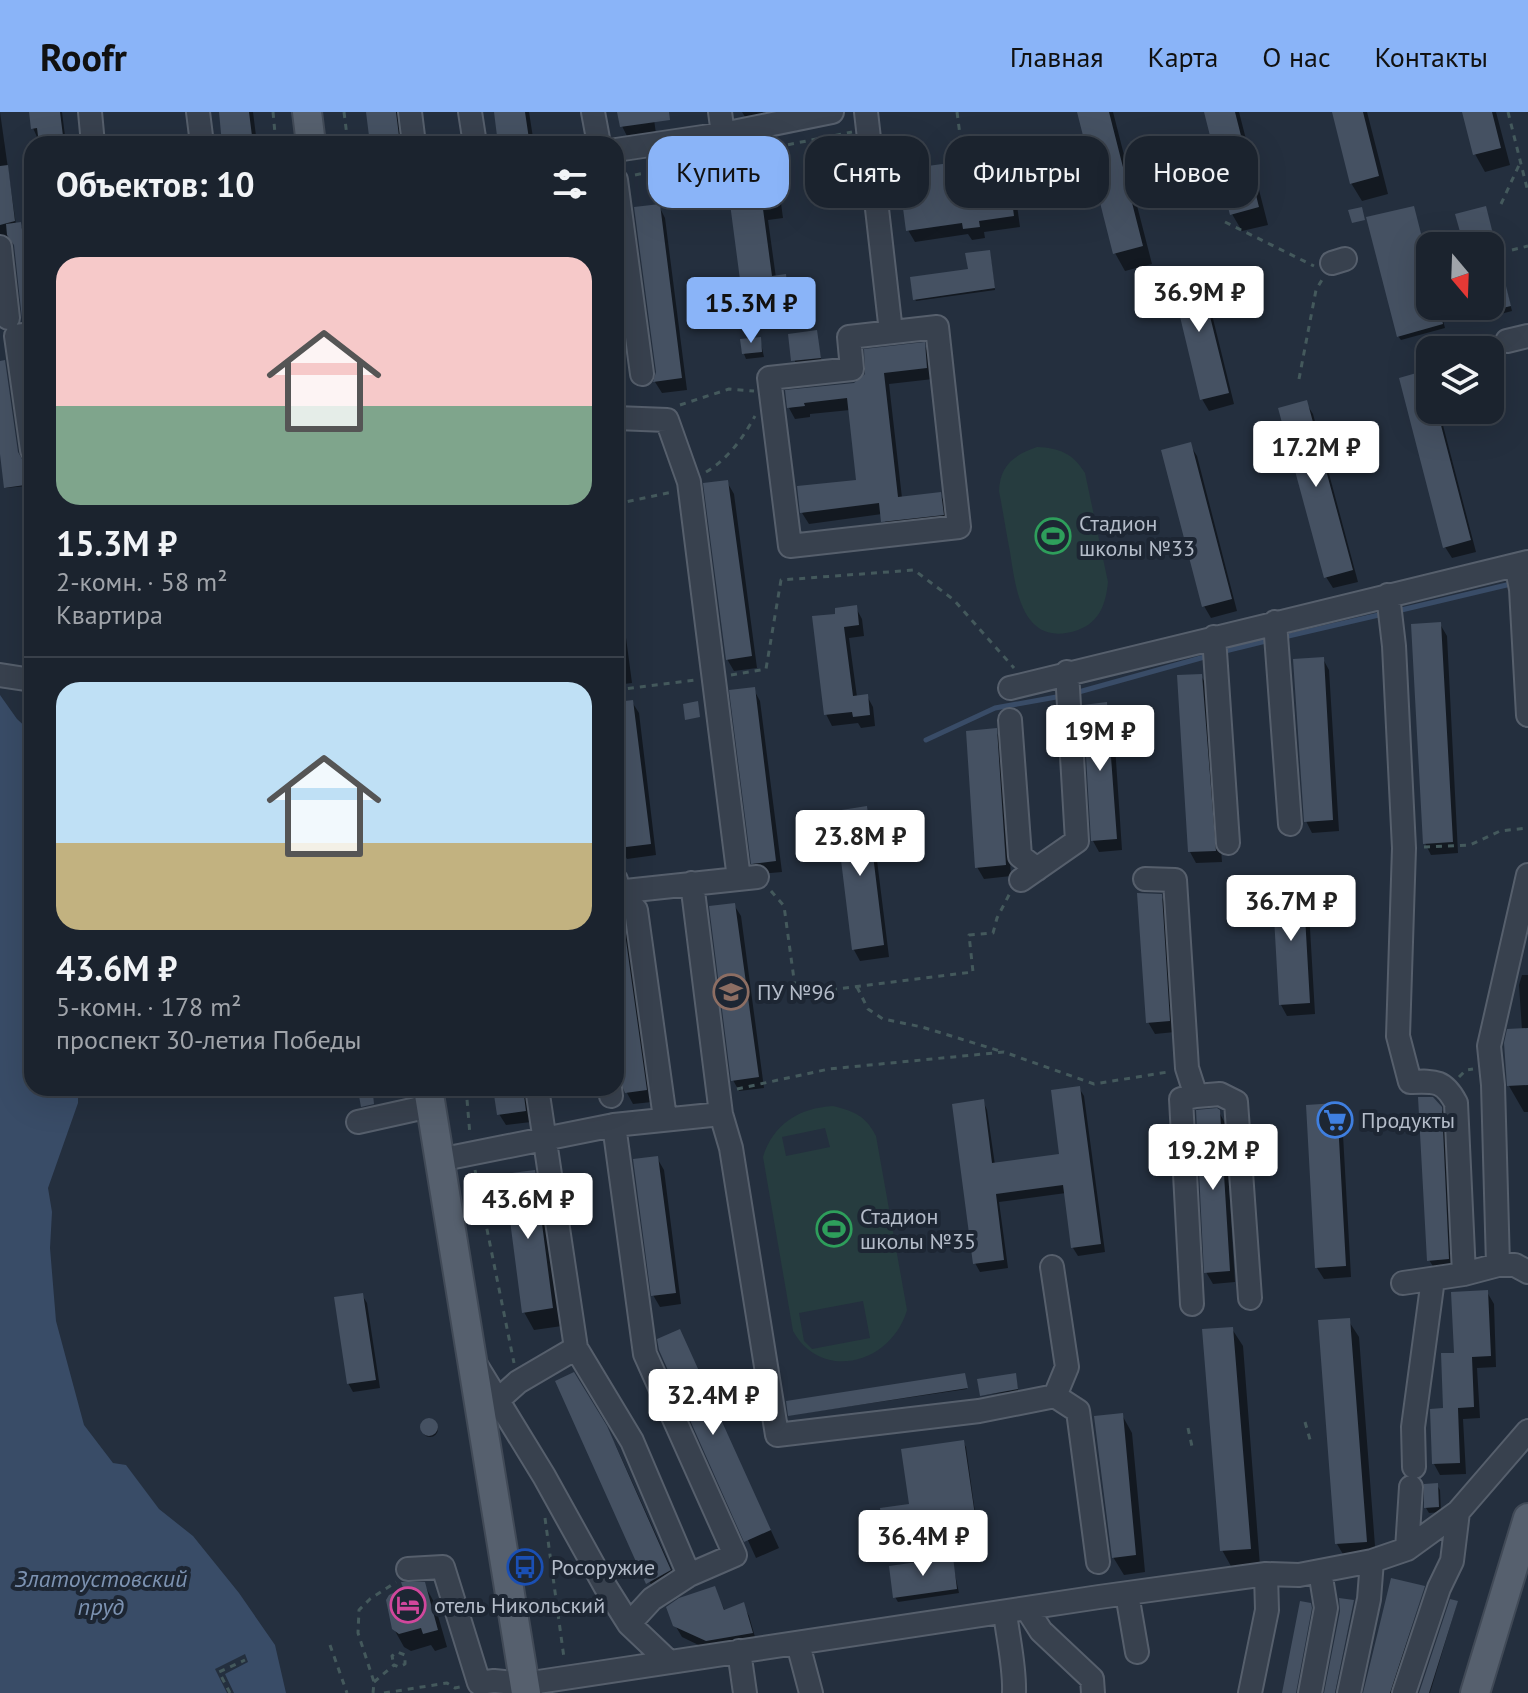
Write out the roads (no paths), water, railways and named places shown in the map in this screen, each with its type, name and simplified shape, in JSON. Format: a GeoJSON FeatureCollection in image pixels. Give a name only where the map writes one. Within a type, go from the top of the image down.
{"type":"FeatureCollection","features":[{"type":"Feature","properties":{"kind":"main road"},"geometry":{"type":"LineString","coordinates":[[307,112],[310,136]]}},
{"type":"Feature","properties":{"kind":"main road"},"geometry":{"type":"LineString","coordinates":[[429,1097],[525,1689]]}},
{"type":"Feature","properties":{"kind":"main road"},"geometry":{"type":"LineString","coordinates":[[1475,1693],[1526,1534]]}},
{"type":"Feature","properties":{"kind":"street"},"geometry":{"type":"LineString","coordinates":[[90,112],[92,136]]}},
{"type":"Feature","properties":{"kind":"street"},"geometry":{"type":"LineString","coordinates":[[198,112],[201,136]]}},
{"type":"Feature","properties":{"kind":"street"},"geometry":{"type":"LineString","coordinates":[[410,112],[413,136]]}},
{"type":"Feature","properties":{"kind":"street"},"geometry":{"type":"LineString","coordinates":[[470,112],[474,136]]}},
{"type":"Feature","properties":{"kind":"street"},"geometry":{"type":"LineString","coordinates":[[593,112],[598,136]]}},
{"type":"Feature","properties":{"kind":"street"},"geometry":{"type":"LineString","coordinates":[[624,148],[722,123],[832,112]]}},
{"type":"Feature","properties":{"kind":"street"},"geometry":{"type":"LineString","coordinates":[[866,120],[891,332]]}},
{"type":"Feature","properties":{"kind":"street"},"geometry":{"type":"LineString","coordinates":[[624,188],[642,374]]}},
{"type":"Feature","properties":{"kind":"street"},"geometry":{"type":"LineString","coordinates":[[0,247],[24,397]]}},
{"type":"Feature","properties":{"kind":"street"},"geometry":{"type":"LineString","coordinates":[[937,327],[959,527],[790,546],[769,378],[852,369],[849,337],[891,332],[937,327]]}},
{"type":"Feature","properties":{"kind":"street"},"geometry":{"type":"LineString","coordinates":[[624,418],[667,420],[689,482],[714,678],[748,878],[624,888]]}},
{"type":"Feature","properties":{"kind":"street"},"geometry":{"type":"LineString","coordinates":[[1018,686],[1522,564],[1528,715]]}},
{"type":"Feature","properties":{"kind":"street"},"geometry":{"type":"LineString","coordinates":[[1388,595],[1394,646],[1404,848],[1398,1036],[1410,1082],[1433,1081],[1449,1089],[1456,1103],[1464,1274]]}},
{"type":"Feature","properties":{"kind":"street"},"geometry":{"type":"LineString","coordinates":[[1275,622],[1290,824]]}},
{"type":"Feature","properties":{"kind":"street"},"geometry":{"type":"LineString","coordinates":[[1214,637],[1228,843]]}},
{"type":"Feature","properties":{"kind":"street"},"geometry":{"type":"LineString","coordinates":[[1010,720],[1020,856],[1029,875],[1077,841],[1067,672]]}},
{"type":"Feature","properties":{"kind":"street"},"geometry":{"type":"LineString","coordinates":[[0,675],[24,679]]}},
{"type":"Feature","properties":{"kind":"street"},"geometry":{"type":"LineString","coordinates":[[1498,1265],[1489,1046],[1528,875]]}},
{"type":"Feature","properties":{"kind":"street"},"geometry":{"type":"LineString","coordinates":[[1145,879],[1175,880],[1187,1068],[1196,1096]]}},
{"type":"Feature","properties":{"kind":"street"},"geometry":{"type":"LineString","coordinates":[[692,883],[720,1103],[731,1148],[777,1435],[979,1411],[1055,1396],[1078,1411],[1098,1562]]}},
{"type":"Feature","properties":{"kind":"street"},"geometry":{"type":"LineString","coordinates":[[624,896],[636,910],[665,1118]]}},
{"type":"Feature","properties":{"kind":"street"},"geometry":{"type":"LineString","coordinates":[[1192,1304],[1181,1099],[1196,1096],[1220,1094],[1236,1102],[1250,1298]]}},
{"type":"Feature","properties":{"kind":"street"},"geometry":{"type":"LineString","coordinates":[[538,1096],[576,1348],[632,1441],[689,1575]]}},
{"type":"Feature","properties":{"kind":"street"},"geometry":{"type":"LineString","coordinates":[[358,1122],[429,1097]]}},
{"type":"Feature","properties":{"kind":"street"},"geometry":{"type":"LineString","coordinates":[[439,1160],[614,1125],[665,1118],[720,1103]]}},
{"type":"Feature","properties":{"kind":"street"},"geometry":{"type":"LineString","coordinates":[[614,1125],[645,1354],[735,1555],[689,1575],[652,1599],[629,1624]]}},
{"type":"Feature","properties":{"kind":"street"},"geometry":{"type":"LineString","coordinates":[[1403,1283],[1464,1274],[1498,1265],[1515,1265],[1528,1272]]}},
{"type":"Feature","properties":{"kind":"street"},"geometry":{"type":"LineString","coordinates":[[1052,1267],[1067,1367],[1055,1396]]}},
{"type":"Feature","properties":{"kind":"street"},"geometry":{"type":"LineString","coordinates":[[1407,1549],[1413,1477],[1413,1427],[1433,1279]]}},
{"type":"Feature","properties":{"kind":"street"},"geometry":{"type":"LineString","coordinates":[[498,1400],[518,1382],[576,1348]]}},
{"type":"Feature","properties":{"kind":"street"},"geometry":{"type":"LineString","coordinates":[[470,1355],[629,1624],[668,1661]]}},
{"type":"Feature","properties":{"kind":"street"},"geometry":{"type":"LineString","coordinates":[[408,1569],[443,1567],[479,1683],[494,1681],[525,1689],[668,1661],[1266,1574],[1299,1575],[1372,1561],[1407,1549],[1458,1512],[1528,1431]]}},
{"type":"Feature","properties":{"kind":"street"},"geometry":{"type":"LineString","coordinates":[[1404,1693],[1439,1588],[1452,1561],[1458,1512]]}},
{"type":"Feature","properties":{"kind":"street"},"geometry":{"type":"LineString","coordinates":[[1349,1693],[1369,1599],[1372,1561]]}},
{"type":"Feature","properties":{"kind":"street"},"geometry":{"type":"LineString","coordinates":[[1310,1693],[1326,1608],[1320,1571]]}},
{"type":"Feature","properties":{"kind":"street"},"geometry":{"type":"LineString","coordinates":[[1250,1693],[1267,1610],[1266,1574]]}},
{"type":"Feature","properties":{"kind":"street"},"geometry":{"type":"LineString","coordinates":[[1127,1594],[1137,1652]]}},
{"type":"Feature","properties":{"kind":"street"},"geometry":{"type":"LineString","coordinates":[[1014,1693],[1015,1673],[1009,1650],[1016,1611]]}},
{"type":"Feature","properties":{"kind":"street"},"geometry":{"type":"LineString","coordinates":[[1016,1611],[1092,1679],[1093,1693]]}},
{"type":"Feature","properties":{"kind":"street"},"geometry":{"type":"LineString","coordinates":[[798,1644],[811,1693]]}},
{"type":"Feature","properties":{"kind":"street"},"geometry":{"type":"LineString","coordinates":[[739,1651],[745,1693]]}},
{"type":"Feature","properties":{"kind":"water","name":"Златоустовский пруд"},"geometry":{"type":"Polygon","coordinates":[[[0,695],[24,726],[24,1096],[78,1096],[48,1188],[52,1212],[50,1248],[56,1321],[84,1425],[113,1463],[126,1465],[159,1509],[193,1536],[239,1593],[275,1645],[286,1693],[0,1693],[0,695]]]}},
{"type":"Feature","properties":{"kind":"waterway"},"geometry":{"type":"LineString","coordinates":[[1397,611],[1515,583]]}},
{"type":"Feature","properties":{"kind":"waterway"},"geometry":{"type":"LineString","coordinates":[[1284,637],[1383,614]]}},
{"type":"Feature","properties":{"kind":"waterway"},"geometry":{"type":"LineString","coordinates":[[1221,652],[1270,640]]}},
{"type":"Feature","properties":{"kind":"waterway"},"geometry":{"type":"LineString","coordinates":[[1075,693],[1208,656]]}},
{"type":"Feature","properties":{"kind":"waterway"},"geometry":{"type":"LineString","coordinates":[[926,740],[995,708],[1062,696]]}},
{"type":"Feature","properties":{"kind":"place","name":"Стадион школы №33"},"geometry":{"type":"Point","coordinates":[1053,536]}},
{"type":"Feature","properties":{"kind":"place","name":"ПУ №96"},"geometry":{"type":"Point","coordinates":[731,992]}},
{"type":"Feature","properties":{"kind":"place","name":"Продукты"},"geometry":{"type":"Point","coordinates":[1335,1120]}},
{"type":"Feature","properties":{"kind":"place","name":"Стадион школы №35"},"geometry":{"type":"Point","coordinates":[834,1229]}},
{"type":"Feature","properties":{"kind":"place","name":"Росоружие"},"geometry":{"type":"Point","coordinates":[525,1567]}},
{"type":"Feature","properties":{"kind":"place","name":"отель Никольский"},"geometry":{"type":"Point","coordinates":[408,1605]}}]}
